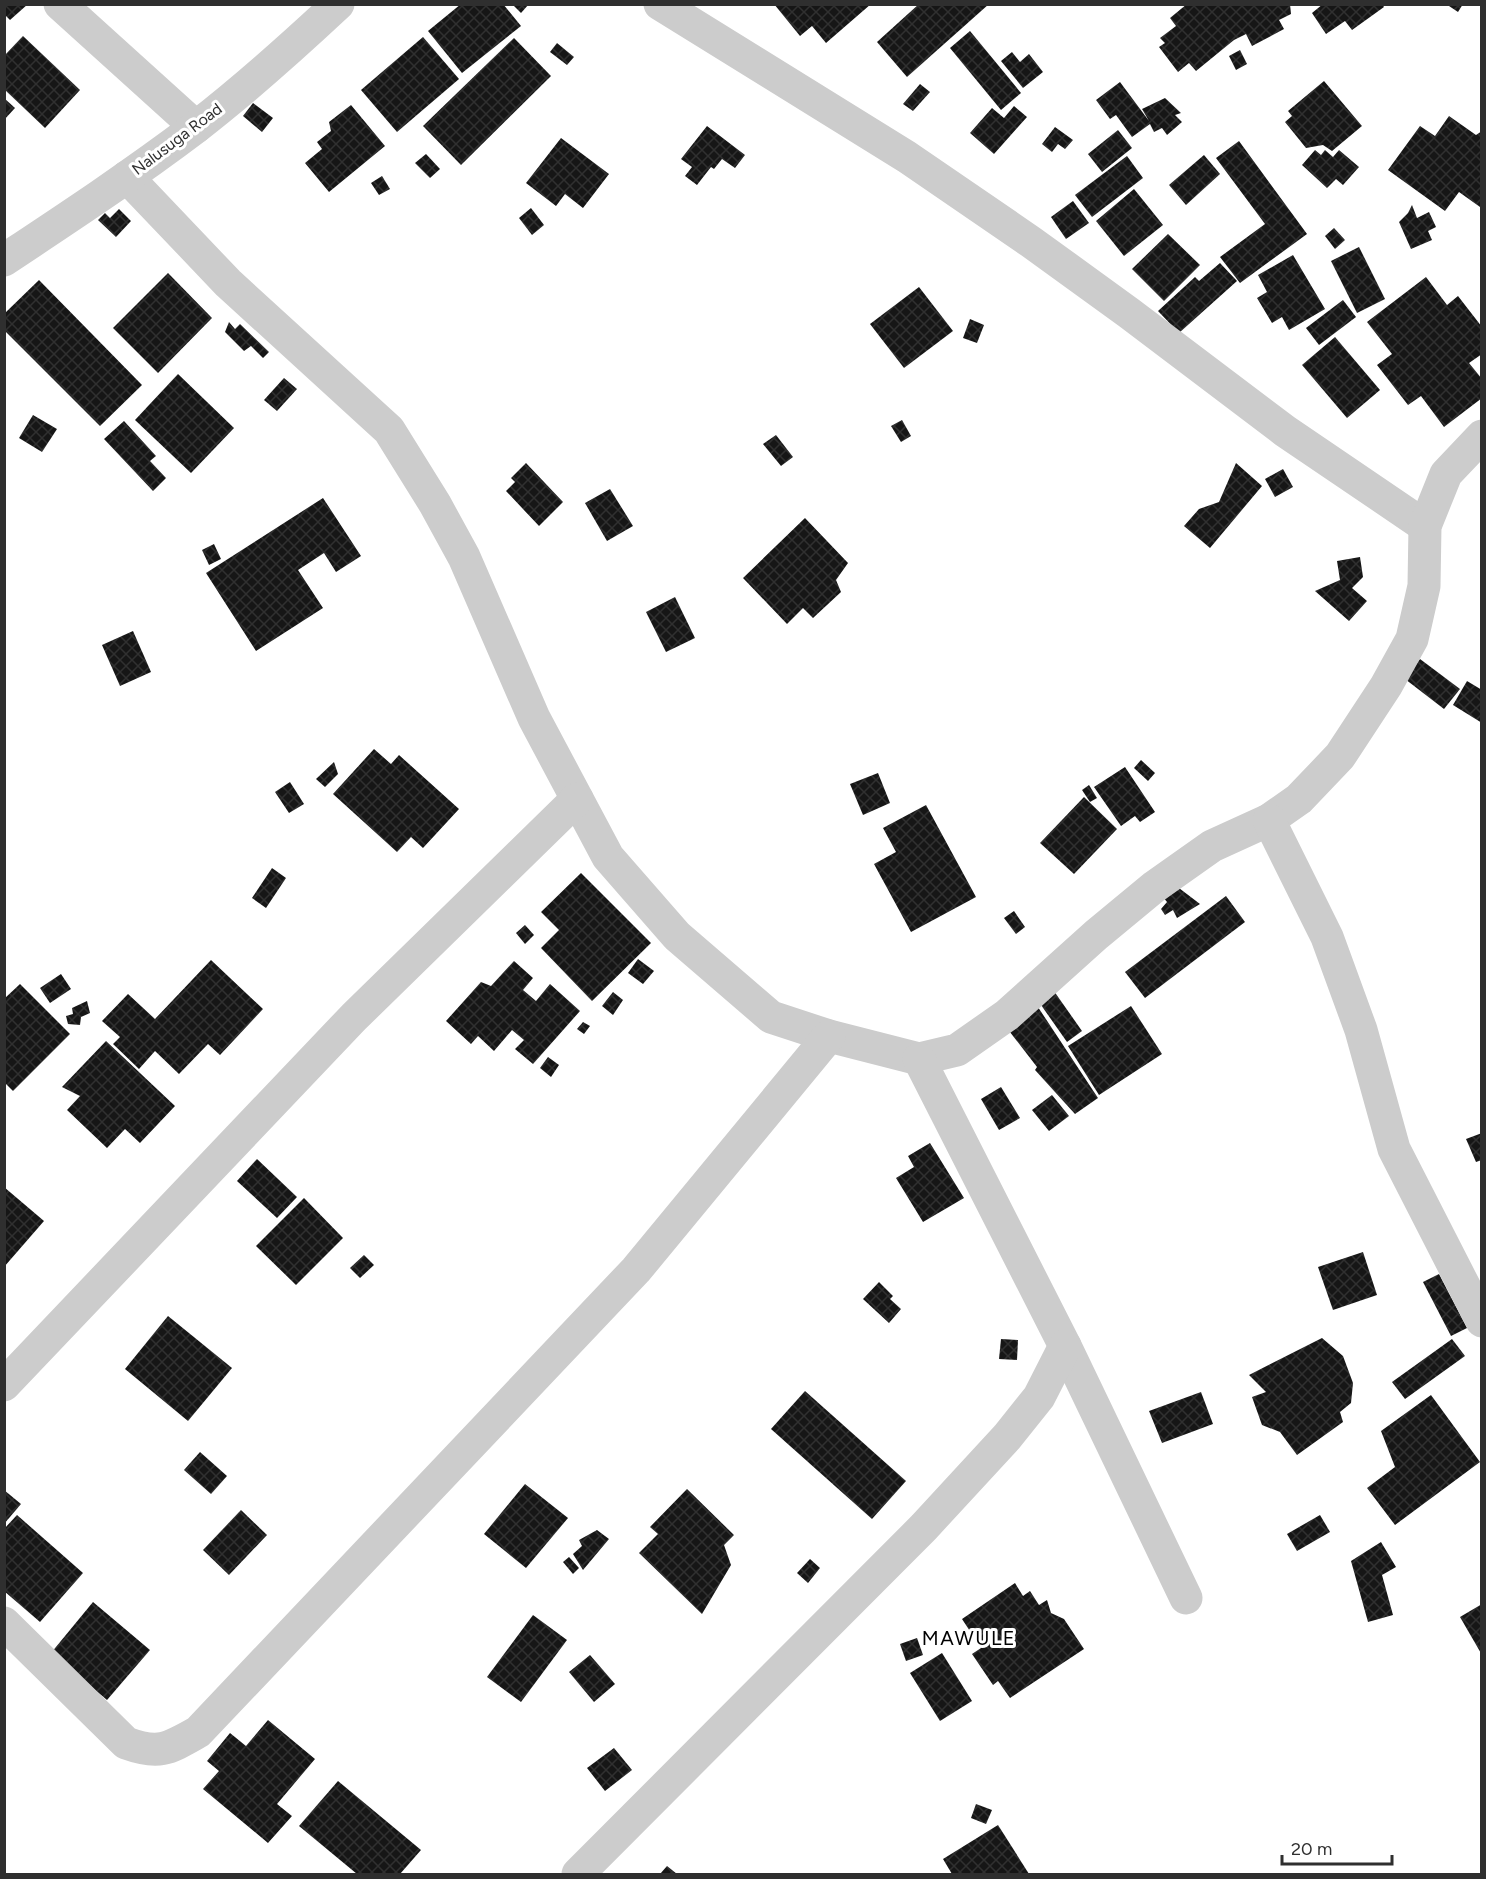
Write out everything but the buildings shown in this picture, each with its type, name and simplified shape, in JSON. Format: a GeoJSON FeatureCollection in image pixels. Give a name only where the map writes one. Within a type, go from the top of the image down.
{"type":"FeatureCollection","features":[{"type":"Feature","properties":{"kind":"street"},"geometry":{"type":"LineString","coordinates":[[60,4],[196,127]]}},
{"type":"Feature","properties":{"kind":"street","name":"Nalusuga Road"},"geometry":{"type":"LineString","coordinates":[[4,260],[127,177],[196,127],[264,71],[338,4]]}},
{"type":"Feature","properties":{"kind":"street"},"geometry":{"type":"LineString","coordinates":[[660,4],[917,164],[1120,306],[1302,443],[1425,526]]}},
{"type":"Feature","properties":{"kind":"street"},"geometry":{"type":"LineString","coordinates":[[127,177],[228,283],[389,430],[435,504],[464,557],[534,718],[608,857],[677,936],[771,1017],[829,1036],[918,1059],[957,1050],[1007,1015],[1096,935],[1154,887],[1212,846],[1269,820],[1299,799],[1340,756],[1386,686],[1412,639],[1424,586],[1425,526],[1446,474],[1482,436]]}},
{"type":"Feature","properties":{"kind":"street"},"geometry":{"type":"LineString","coordinates":[[4,1384],[354,1017],[577,799]]}},
{"type":"Feature","properties":{"kind":"street"},"geometry":{"type":"LineString","coordinates":[[1269,820],[1327,937],[1361,1030],[1394,1149],[1482,1322]]}},
{"type":"Feature","properties":{"kind":"street"},"geometry":{"type":"LineString","coordinates":[[4,1623],[126,1743],[146,1750],[171,1748],[198,1732],[636,1270],[829,1036]]}},
{"type":"Feature","properties":{"kind":"street"},"geometry":{"type":"LineString","coordinates":[[918,1059],[1065,1346],[1186,1598]]}},
{"type":"Feature","properties":{"kind":"street"},"geometry":{"type":"LineString","coordinates":[[578,1875],[939,1511],[1007,1437],[1039,1396],[1065,1346]]}},
{"type":"Feature","properties":{"kind":"district","name":"MAWULE"},"geometry":{"type":"Point","coordinates":[969,1638]}}]}
